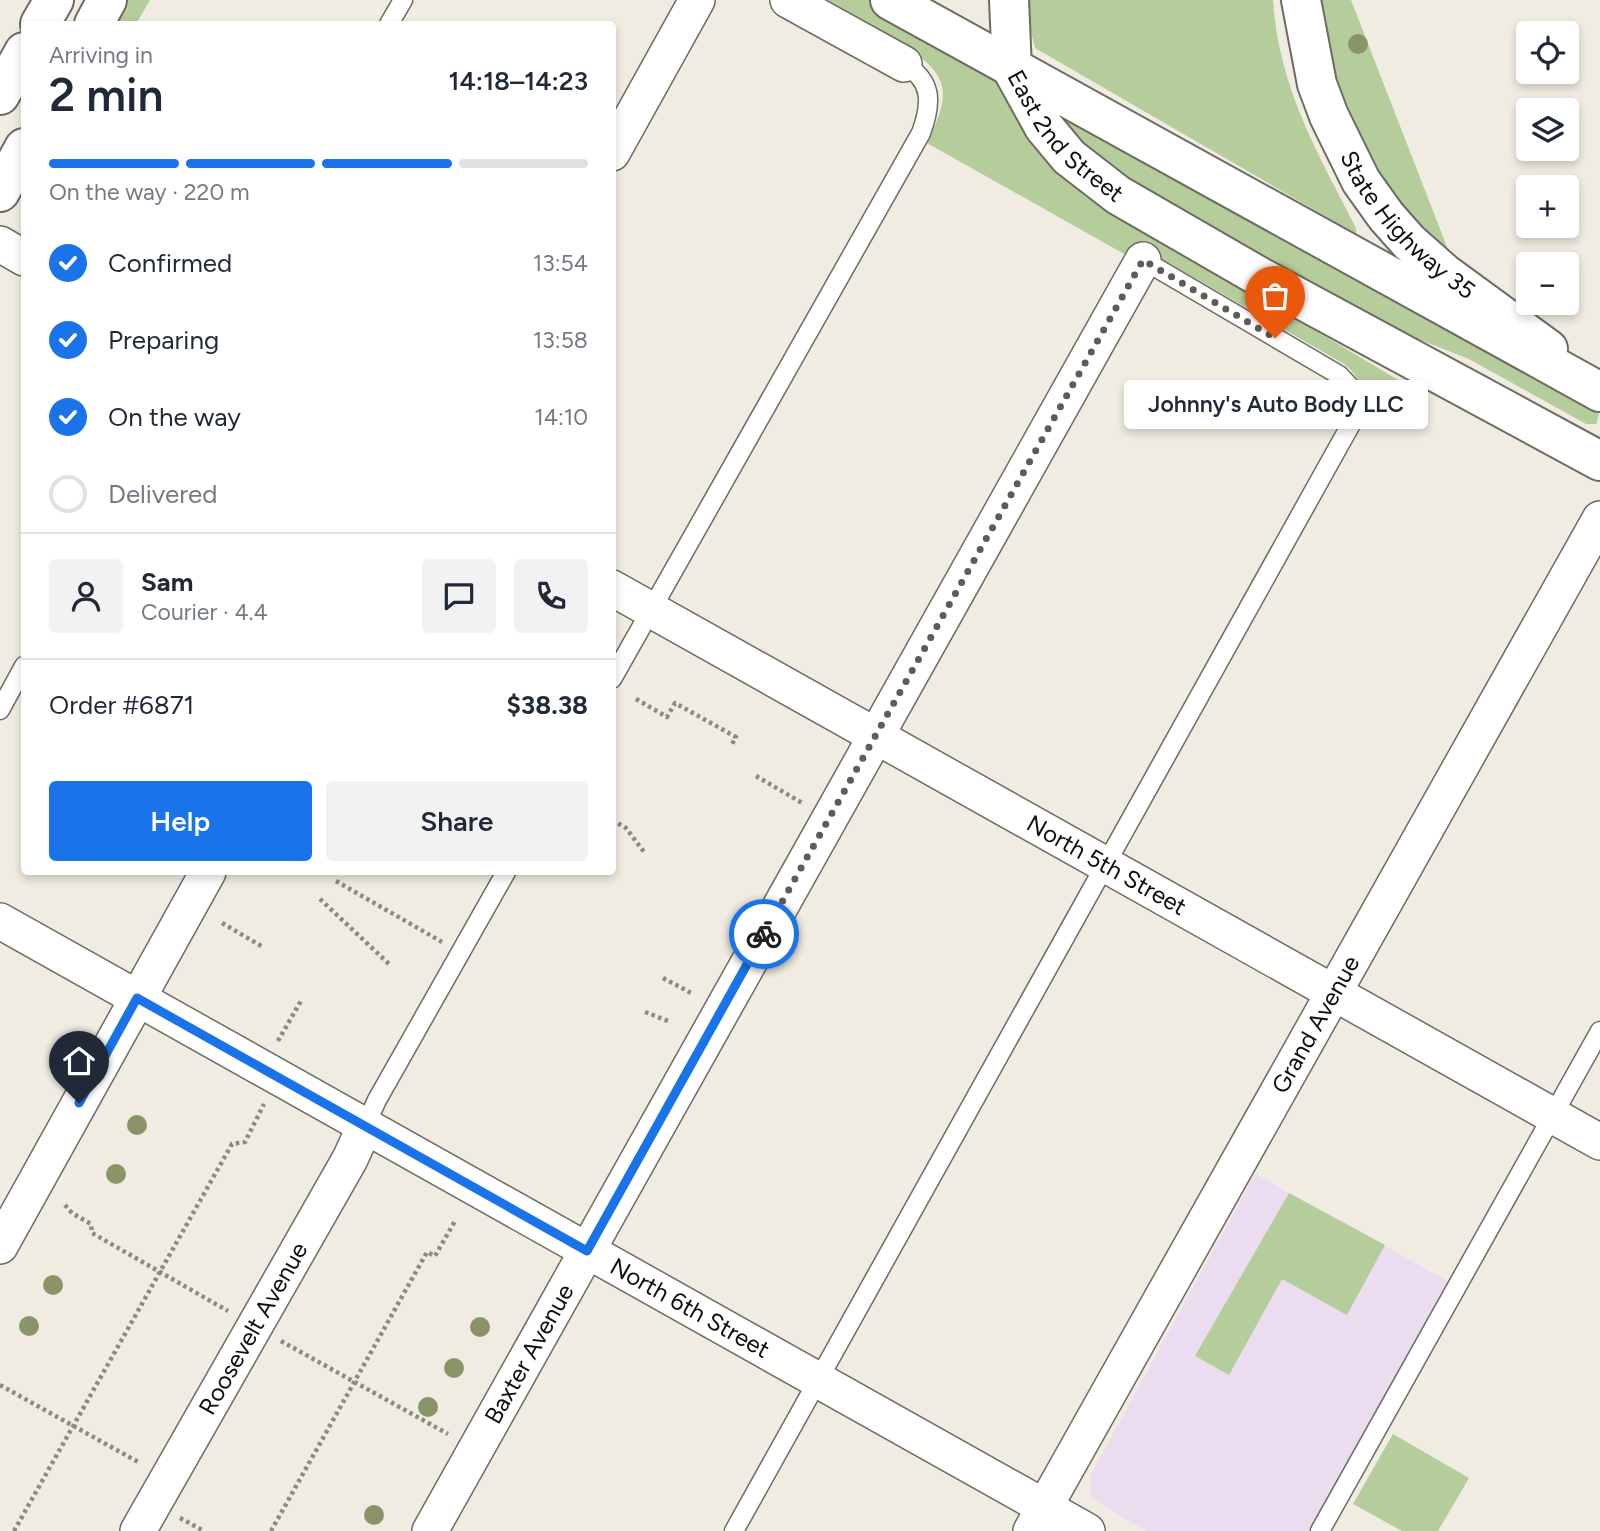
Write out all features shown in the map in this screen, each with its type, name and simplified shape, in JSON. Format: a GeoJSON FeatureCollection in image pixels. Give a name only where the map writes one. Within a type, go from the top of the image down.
{"type":"FeatureCollection","features":[{"type":"Feature","properties":{"kind":"main road"},"geometry":{"type":"LineString","coordinates":[[42,21],[54,0]]}},
{"type":"Feature","properties":{"kind":"main road"},"geometry":{"type":"LineString","coordinates":[[96,21],[107,0]]}},
{"type":"Feature","properties":{"kind":"main road"},"geometry":{"type":"LineString","coordinates":[[890,0],[1012,69]]}},
{"type":"Feature","properties":{"kind":"main road"},"geometry":{"type":"LineString","coordinates":[[1009,0],[1012,69]]}},
{"type":"Feature","properties":{"kind":"main road","name":"State Highway 35"},"geometry":{"type":"LineString","coordinates":[[1301,0],[1317,84],[1328,116],[1361,181],[1385,216],[1444,273],[1600,390]]}},
{"type":"Feature","properties":{"kind":"main road"},"geometry":{"type":"LineString","coordinates":[[0,95],[21,57]]}},
{"type":"Feature","properties":{"kind":"main road","name":"East 2nd Street"},"geometry":{"type":"LineString","coordinates":[[1012,69],[1600,390]]}},
{"type":"Feature","properties":{"kind":"main road","name":"East 2nd Street"},"geometry":{"type":"LineString","coordinates":[[1012,69],[1044,127],[1069,157],[1118,195],[1260,277],[1600,461]]}},
{"type":"Feature","properties":{"kind":"main road"},"geometry":{"type":"LineString","coordinates":[[0,192],[21,154]]}},
{"type":"Feature","properties":{"kind":"street"},"geometry":{"type":"LineString","coordinates":[[616,146],[697,0]]}},
{"type":"Feature","properties":{"kind":"street"},"geometry":{"type":"LineString","coordinates":[[788,0],[904,64]]}},
{"type":"Feature","properties":{"kind":"street"},"geometry":{"type":"LineString","coordinates":[[0,244],[21,256]]}},
{"type":"Feature","properties":{"kind":"street","name":"Baxter Avenue"},"geometry":{"type":"LineString","coordinates":[[430,1531],[1143,260]]}},
{"type":"Feature","properties":{"kind":"street","name":"Grand Avenue"},"geometry":{"type":"LineString","coordinates":[[1038,1519],[1600,519]]}},
{"type":"Feature","properties":{"kind":"street","name":"North 5th Street"},"geometry":{"type":"LineString","coordinates":[[616,590],[1600,1142]]}},
{"type":"Feature","properties":{"kind":"street"},"geometry":{"type":"LineString","coordinates":[[0,1245],[206,875]]}},
{"type":"Feature","properties":{"kind":"street","name":"North 6th Street"},"geometry":{"type":"LineString","coordinates":[[0,921],[818,1380],[1038,1519],[1087,1531]]}},
{"type":"Feature","properties":{"kind":"street","name":"Roosevelt Avenue"},"geometry":{"type":"LineString","coordinates":[[138,1531],[350,1159],[365,1126]]}},
{"type":"Feature","properties":{"kind":"lane"},"geometry":{"type":"LineString","coordinates":[[390,21],[403,0]]}},
{"type":"Feature","properties":{"kind":"lane"},"geometry":{"type":"LineString","coordinates":[[616,672],[921,133],[929,102],[927,89],[915,70],[904,64]]}},
{"type":"Feature","properties":{"kind":"lane"},"geometry":{"type":"LineString","coordinates":[[734,1531],[1355,417],[1353,390],[1339,375],[1143,260]]}},
{"type":"Feature","properties":{"kind":"lane"},"geometry":{"type":"LineString","coordinates":[[0,710],[21,672]]}},
{"type":"Feature","properties":{"kind":"lane"},"geometry":{"type":"LineString","coordinates":[[365,1126],[504,875]]}},
{"type":"Feature","properties":{"kind":"lane"},"geometry":{"type":"LineString","coordinates":[[1320,1531],[1600,1031]]}},
{"type":"Feature","properties":{"kind":"path"},"geometry":{"type":"LineString","coordinates":[[636,699],[667,718],[675,703],[736,737],[731,746]]}},
{"type":"Feature","properties":{"kind":"path"},"geometry":{"type":"LineString","coordinates":[[756,776],[830,818]]}},
{"type":"Feature","properties":{"kind":"path"},"geometry":{"type":"LineString","coordinates":[[616,822],[626,828],[644,852]]}},
{"type":"Feature","properties":{"kind":"path"},"geometry":{"type":"LineString","coordinates":[[336,881],[461,953]]}},
{"type":"Feature","properties":{"kind":"path"},"geometry":{"type":"LineString","coordinates":[[320,899],[389,964]]}},
{"type":"Feature","properties":{"kind":"path"},"geometry":{"type":"LineString","coordinates":[[222,923],[262,947]]}},
{"type":"Feature","properties":{"kind":"path"},"geometry":{"type":"LineString","coordinates":[[663,978],[693,994]]}},
{"type":"Feature","properties":{"kind":"path"},"geometry":{"type":"LineString","coordinates":[[14,1531],[232,1144],[245,1142],[261,1112],[268,1072],[302,999]]}},
{"type":"Feature","properties":{"kind":"path"},"geometry":{"type":"LineString","coordinates":[[645,1013],[671,1022]]}},
{"type":"Feature","properties":{"kind":"path"},"geometry":{"type":"LineString","coordinates":[[271,1531],[428,1252],[435,1256],[455,1221]]}},
{"type":"Feature","properties":{"kind":"path"},"geometry":{"type":"LineString","coordinates":[[0,1385],[167,1479]]}},
{"type":"Feature","properties":{"kind":"shaded area"},"geometry":{"type":"Polygon","coordinates":[[[1255,1174],[1453,1284],[1312,1531],[1146,1531],[1091,1498],[1091,1474],[1255,1174]]]}},
{"type":"Feature","properties":{"kind":"green space"},"geometry":{"type":"Polygon","coordinates":[[[123,0],[150,0],[138,21],[111,21],[123,0]]]}},
{"type":"Feature","properties":{"kind":"green space"},"geometry":{"type":"Polygon","coordinates":[[[818,0],[873,0],[1000,70],[1128,219],[1400,381],[1383,414],[1366,413],[1361,386],[1344,364],[1169,263],[1126,255],[927,143],[940,112],[943,96],[940,80],[933,68],[886,34],[818,0]]]}},
{"type":"Feature","properties":{"kind":"green space"},"geometry":{"type":"Polygon","coordinates":[[[1029,0],[1273,0],[1283,62],[1292,91],[1314,145],[1356,228],[1356,234],[1035,48],[1029,0]]]}},
{"type":"Feature","properties":{"kind":"green space"},"geometry":{"type":"Polygon","coordinates":[[[1316,0],[1351,0],[1456,270],[1397,207],[1341,111],[1316,0]]]}},
{"type":"Feature","properties":{"kind":"green space"},"geometry":{"type":"Polygon","coordinates":[[[1061,113],[1591,406],[1599,414],[1596,424],[1586,424],[1469,359],[1395,330],[1137,187],[1080,144],[1064,123],[1061,113]]]}},
{"type":"Feature","properties":{"kind":"green space"},"geometry":{"type":"Polygon","coordinates":[[[1289,1193],[1385,1245],[1347,1315],[1282,1279],[1229,1375],[1195,1356],[1289,1193]]]}},
{"type":"Feature","properties":{"kind":"green space"},"geometry":{"type":"Polygon","coordinates":[[[1393,1434],[1469,1478],[1438,1531],[1402,1531],[1353,1504],[1393,1434]]]}},
{"type":"Feature","properties":{"kind":"way so far"},"geometry":{"type":"LineString","coordinates":[[764,934],[1143,260],[1275,338]]}},
{"type":"Feature","properties":{"kind":"place","name":"Johnny's Auto Body LLC"},"geometry":{"type":"Point","coordinates":[1275,338]}},
{"type":"Feature","properties":{"kind":"route"},"geometry":{"type":"LineString","coordinates":[[79,1103],[137,998],[587,1251],[764,934]]}}]}
